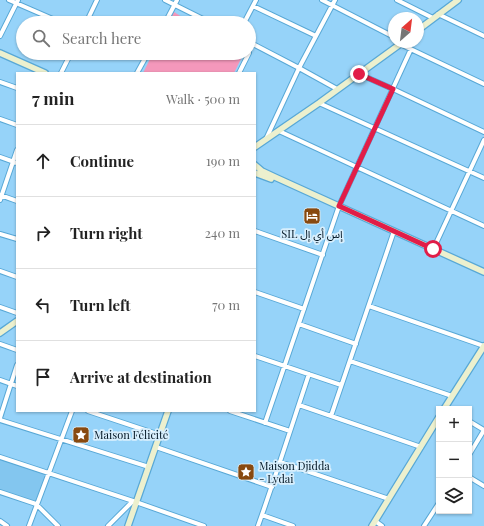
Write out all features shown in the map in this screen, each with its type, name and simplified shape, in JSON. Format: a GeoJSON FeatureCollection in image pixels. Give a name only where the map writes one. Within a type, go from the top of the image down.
{"type":"FeatureCollection","features":[{"type":"Feature","properties":{"kind":"street"},"geometry":{"type":"LineString","coordinates":[[9,0],[18,2],[47,16]]}},
{"type":"Feature","properties":{"kind":"street"},"geometry":{"type":"LineString","coordinates":[[89,16],[97,0]]}},
{"type":"Feature","properties":{"kind":"street"},"geometry":{"type":"LineString","coordinates":[[165,0],[197,16]]}},
{"type":"Feature","properties":{"kind":"street"},"geometry":{"type":"LineString","coordinates":[[169,16],[177,0]]}},
{"type":"Feature","properties":{"kind":"street"},"geometry":{"type":"LineString","coordinates":[[248,16],[256,0]]}},
{"type":"Feature","properties":{"kind":"street"},"geometry":{"type":"LineString","coordinates":[[322,0],[388,34]]}},
{"type":"Feature","properties":{"kind":"street"},"geometry":{"type":"LineString","coordinates":[[265,141],[299,68],[335,0]]}},
{"type":"Feature","properties":{"kind":"street"},"geometry":{"type":"LineString","coordinates":[[397,0],[433,18]]}},
{"type":"Feature","properties":{"kind":"street"},"geometry":{"type":"LineString","coordinates":[[424,25],[458,0]]}},
{"type":"Feature","properties":{"kind":"street"},"geometry":{"type":"LineString","coordinates":[[0,36],[18,2]]}},
{"type":"Feature","properties":{"kind":"street"},"geometry":{"type":"LineString","coordinates":[[253,6],[316,36]]}},
{"type":"Feature","properties":{"kind":"street"},"geometry":{"type":"LineString","coordinates":[[438,14],[484,36]]}},
{"type":"Feature","properties":{"kind":"street"},"geometry":{"type":"LineString","coordinates":[[256,46],[337,89]]}},
{"type":"Feature","properties":{"kind":"street"},"geometry":{"type":"LineString","coordinates":[[256,147],[394,48]]}},
{"type":"Feature","properties":{"kind":"street"},"geometry":{"type":"LineString","coordinates":[[265,423],[339,208],[411,49],[484,84]]}},
{"type":"Feature","properties":{"kind":"street"},"geometry":{"type":"LineString","coordinates":[[0,53],[43,72]]}},
{"type":"Feature","properties":{"kind":"street"},"geometry":{"type":"LineString","coordinates":[[0,56],[35,72]]}},
{"type":"Feature","properties":{"kind":"street"},"geometry":{"type":"LineString","coordinates":[[62,72],[68,60]]}},
{"type":"Feature","properties":{"kind":"street"},"geometry":{"type":"LineString","coordinates":[[138,72],[144,60]]}},
{"type":"Feature","properties":{"kind":"street"},"geometry":{"type":"LineString","coordinates":[[240,72],[246,60]]}},
{"type":"Feature","properties":{"kind":"street"},"geometry":{"type":"LineString","coordinates":[[359,74],[484,132]]}},
{"type":"Feature","properties":{"kind":"street"},"geometry":{"type":"LineString","coordinates":[[0,82],[16,88]]}},
{"type":"Feature","properties":{"kind":"street"},"geometry":{"type":"LineString","coordinates":[[319,103],[484,178]]}},
{"type":"Feature","properties":{"kind":"street"},"geometry":{"type":"LineString","coordinates":[[0,120],[16,125]]}},
{"type":"Feature","properties":{"kind":"street"},"geometry":{"type":"LineString","coordinates":[[279,131],[484,226]]}},
{"type":"Feature","properties":{"kind":"street"},"geometry":{"type":"LineString","coordinates":[[433,250],[484,140]]}},
{"type":"Feature","properties":{"kind":"street"},"geometry":{"type":"LineString","coordinates":[[0,157],[15,162],[0,200]]}},
{"type":"Feature","properties":{"kind":"street"},"geometry":{"type":"LineString","coordinates":[[256,167],[276,178],[394,234],[433,250],[484,276]]}},
{"type":"Feature","properties":{"kind":"street"},"geometry":{"type":"LineString","coordinates":[[256,173],[275,180],[484,272]]}},
{"type":"Feature","properties":{"kind":"street"},"geometry":{"type":"LineString","coordinates":[[1,195],[16,201]]}},
{"type":"Feature","properties":{"kind":"street"},"geometry":{"type":"LineString","coordinates":[[256,231],[323,255]]}},
{"type":"Feature","properties":{"kind":"street"},"geometry":{"type":"LineString","coordinates":[[0,234],[16,239]]}},
{"type":"Feature","properties":{"kind":"street"},"geometry":{"type":"LineString","coordinates":[[330,416],[394,234]]}},
{"type":"Feature","properties":{"kind":"street"},"geometry":{"type":"LineString","coordinates":[[0,271],[16,277]]}},
{"type":"Feature","properties":{"kind":"street"},"geometry":{"type":"LineString","coordinates":[[256,292],[304,309]]}},
{"type":"Feature","properties":{"kind":"street"},"geometry":{"type":"LineString","coordinates":[[369,306],[484,346],[452,396],[448,406]]}},
{"type":"Feature","properties":{"kind":"street"},"geometry":{"type":"LineString","coordinates":[[0,307],[16,313]]}},
{"type":"Feature","properties":{"kind":"street"},"geometry":{"type":"LineString","coordinates":[[0,333],[16,321]]}},
{"type":"Feature","properties":{"kind":"street"},"geometry":{"type":"LineString","coordinates":[[299,324],[356,344]]}},
{"type":"Feature","properties":{"kind":"street"},"geometry":{"type":"LineString","coordinates":[[0,344],[16,350]]}},
{"type":"Feature","properties":{"kind":"street"},"geometry":{"type":"LineString","coordinates":[[256,356],[341,385]]}},
{"type":"Feature","properties":{"kind":"street"},"geometry":{"type":"LineString","coordinates":[[350,361],[452,396]]}},
{"type":"Feature","properties":{"kind":"street"},"geometry":{"type":"LineString","coordinates":[[16,368],[0,419],[149,468]]}},
{"type":"Feature","properties":{"kind":"street"},"geometry":{"type":"LineString","coordinates":[[258,526],[310,374]]}},
{"type":"Feature","properties":{"kind":"street"},"geometry":{"type":"LineString","coordinates":[[0,380],[16,386]]}},
{"type":"Feature","properties":{"kind":"street"},"geometry":{"type":"LineString","coordinates":[[299,405],[421,447]]}},
{"type":"Feature","properties":{"kind":"street"},"geometry":{"type":"LineString","coordinates":[[29,526],[72,412]]}},
{"type":"Feature","properties":{"kind":"street"},"geometry":{"type":"LineString","coordinates":[[91,412],[160,435]]}},
{"type":"Feature","properties":{"kind":"street"},"geometry":{"type":"LineString","coordinates":[[128,526],[135,501],[149,468],[168,412]]}},
{"type":"Feature","properties":{"kind":"street"},"geometry":{"type":"LineString","coordinates":[[233,412],[290,431]]}},
{"type":"Feature","properties":{"kind":"street"},"geometry":{"type":"LineString","coordinates":[[382,526],[373,524],[436,422]]}},
{"type":"Feature","properties":{"kind":"street"},"geometry":{"type":"LineString","coordinates":[[472,423],[484,430],[472,450]]}},
{"type":"Feature","properties":{"kind":"street"},"geometry":{"type":"LineString","coordinates":[[156,447],[272,486]]}},
{"type":"Feature","properties":{"kind":"street"},"geometry":{"type":"LineString","coordinates":[[0,457],[135,501],[204,526]]}},
{"type":"Feature","properties":{"kind":"street"},"geometry":{"type":"LineString","coordinates":[[280,462],[389,499]]}},
{"type":"Feature","properties":{"kind":"street"},"geometry":{"type":"LineString","coordinates":[[471,478],[484,486]]}},
{"type":"Feature","properties":{"kind":"street"},"geometry":{"type":"LineString","coordinates":[[0,492],[36,504],[58,526]]}},
{"type":"Feature","properties":{"kind":"street"},"geometry":{"type":"LineString","coordinates":[[108,526],[135,501]]}},
{"type":"Feature","properties":{"kind":"street"},"geometry":{"type":"LineString","coordinates":[[424,526],[436,508]]}},
{"type":"Feature","properties":{"kind":"street"},"geometry":{"type":"LineString","coordinates":[[262,515],[293,526]]}},
{"type":"Feature","properties":{"kind":"street"},"geometry":{"type":"LineString","coordinates":[[0,521],[7,526]]}},
{"type":"Feature","properties":{"kind":"shaded area"},"geometry":{"type":"Polygon","coordinates":[[[174,12],[180,16],[172,16],[174,12]]]}},
{"type":"Feature","properties":{"kind":"shaded area"},"geometry":{"type":"Polygon","coordinates":[[[150,60],[240,60],[234,72],[144,72],[150,60]]]}},
{"type":"Feature","properties":{"kind":"shaded area"},"geometry":{"type":"Polygon","coordinates":[[[0,455],[48,471],[34,504],[0,492],[0,455]]]}},
{"type":"Feature","properties":{"kind":"place","name":"SIL إس أي إل"},"geometry":{"type":"Point","coordinates":[312,216]}},
{"type":"Feature","properties":{"kind":"place","name":"Maison Félicité"},"geometry":{"type":"Point","coordinates":[81,435]}},
{"type":"Feature","properties":{"kind":"place","name":"Maison Djidda - Lydai"},"geometry":{"type":"Point","coordinates":[246,472]}},
{"type":"Feature","properties":{"kind":"route"},"geometry":{"type":"LineString","coordinates":[[359,74],[393,89],[339,206],[433,249]]}}]}
